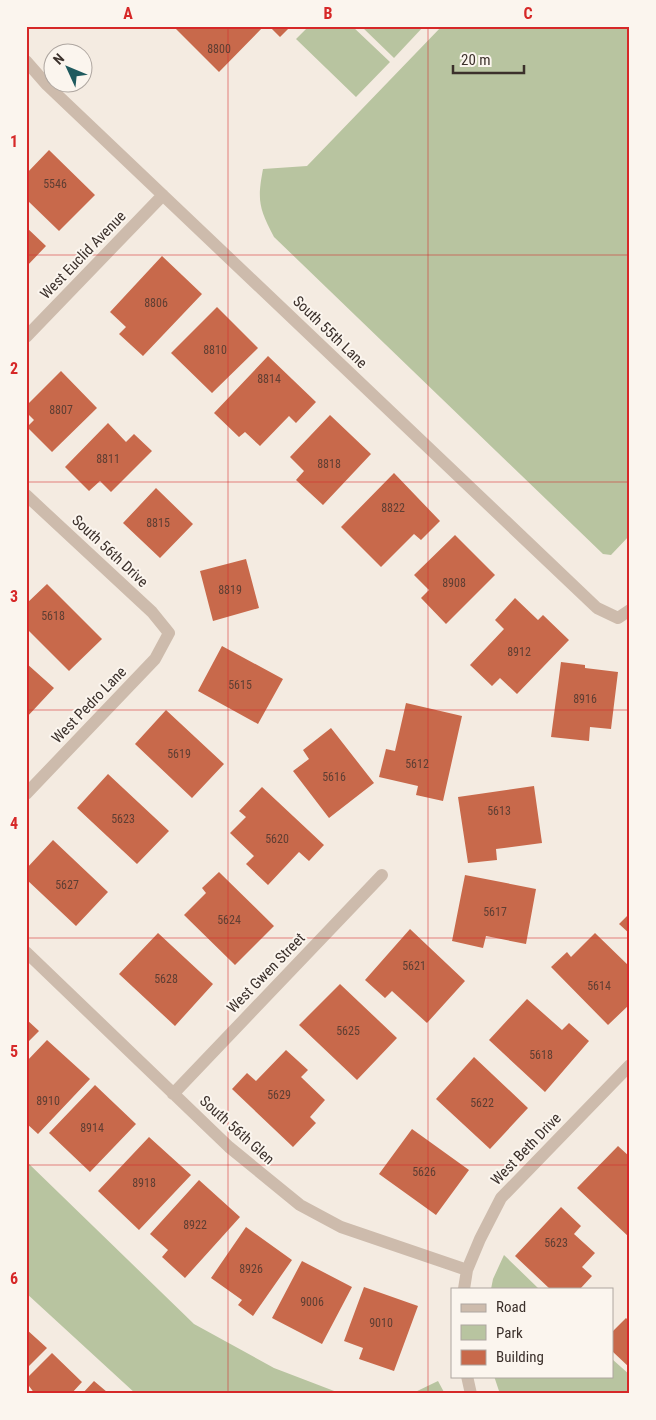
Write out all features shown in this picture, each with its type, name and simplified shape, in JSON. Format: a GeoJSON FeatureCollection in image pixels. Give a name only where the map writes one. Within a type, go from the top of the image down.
{"type":"FeatureCollection","features":[{"type":"Feature","properties":{"kind":"street","name":"South 55th Lane"},"geometry":{"type":"LineString","coordinates":[[26,60],[47,84],[597,608],[618,618],[630,610]]}},
{"type":"Feature","properties":{"kind":"street","name":"West Euclid Avenue"},"geometry":{"type":"LineString","coordinates":[[26,337],[163,195]]}},
{"type":"Feature","properties":{"kind":"street","name":"South 56th Drive"},"geometry":{"type":"LineString","coordinates":[[26,495],[152,612],[169,634]]}},
{"type":"Feature","properties":{"kind":"street","name":"West Pedro Lane"},"geometry":{"type":"LineString","coordinates":[[26,794],[155,659],[169,634]]}},
{"type":"Feature","properties":{"kind":"street","name":"West Gwen Street"},"geometry":{"type":"LineString","coordinates":[[173,1094],[382,875]]}},
{"type":"Feature","properties":{"kind":"street","name":"South 56th Glen"},"geometry":{"type":"LineString","coordinates":[[26,952],[229,1147],[300,1205],[341,1227],[467,1270]]}},
{"type":"Feature","properties":{"kind":"street","name":"West Beth Drive"},"geometry":{"type":"LineString","coordinates":[[467,1270],[501,1198],[630,1065]]}},
{"type":"Feature","properties":{"kind":"street"},"geometry":{"type":"LineString","coordinates":[[464,1288],[467,1270]]}},
{"type":"Feature","properties":{"kind":"street"},"geometry":{"type":"LineString","coordinates":[[467,1378],[471,1394]]}},
{"type":"Feature","properties":{"kind":"green space"},"geometry":{"type":"Polygon","coordinates":[[[309,26],[352,26],[390,62],[356,97],[296,39],[309,26]]]}},
{"type":"Feature","properties":{"kind":"green space"},"geometry":{"type":"Polygon","coordinates":[[[361,26],[424,26],[394,58],[361,26]]]}},
{"type":"Feature","properties":{"kind":"green space"},"geometry":{"type":"Polygon","coordinates":[[[442,26],[630,26],[630,535],[611,555],[603,554],[274,237],[262,211],[260,189],[263,169],[307,166],[442,26]]]}},
{"type":"Feature","properties":{"kind":"green space"},"geometry":{"type":"Polygon","coordinates":[[[26,1161],[194,1324],[274,1368],[342,1394],[136,1394],[26,1293],[26,1161]]]}},
{"type":"Feature","properties":{"kind":"green space"},"geometry":{"type":"Polygon","coordinates":[[[504,1255],[538,1288],[491,1288],[493,1279],[504,1255]]]}},
{"type":"Feature","properties":{"kind":"green space"},"geometry":{"type":"Polygon","coordinates":[[[614,1361],[630,1375],[630,1394],[500,1394],[495,1378],[614,1378],[614,1361]]]}},
{"type":"Feature","properties":{"kind":"green space"},"geometry":{"type":"Polygon","coordinates":[[[438,1381],[445,1394],[411,1394],[438,1381]]]}},
{"type":"Feature","properties":{"kind":"building"},"geometry":{"type":"Polygon","coordinates":[[[173,26],[264,26],[219,72],[173,26]]]}},
{"type":"Feature","properties":{"kind":"building"},"geometry":{"type":"Polygon","coordinates":[[[269,26],[291,26],[280,37],[269,26]]]}},
{"type":"Feature","properties":{"kind":"building"},"geometry":{"type":"Polygon","coordinates":[[[49,150],[95,195],[59,231],[26,199],[26,174],[49,150]]]}},
{"type":"Feature","properties":{"kind":"building"},"geometry":{"type":"Polygon","coordinates":[[[26,227],[46,246],[26,267],[26,227]]]}},
{"type":"Feature","properties":{"kind":"building"},"geometry":{"type":"Polygon","coordinates":[[[162,256],[202,294],[143,356],[119,334],[126,327],[110,312],[162,256]]]}},
{"type":"Feature","properties":{"kind":"building"},"geometry":{"type":"Polygon","coordinates":[[[217,307],[258,348],[212,393],[171,353],[217,307]]]}},
{"type":"Feature","properties":{"kind":"building"},"geometry":{"type":"Polygon","coordinates":[[[268,356],[316,402],[296,423],[289,416],[260,446],[245,432],[239,437],[214,413],[268,356]]]}},
{"type":"Feature","properties":{"kind":"building"},"geometry":{"type":"Polygon","coordinates":[[[61,371],[97,408],[52,452],[27,427],[34,420],[26,412],[26,406],[61,371]]]}},
{"type":"Feature","properties":{"kind":"building"},"geometry":{"type":"Polygon","coordinates":[[[330,415],[371,454],[323,505],[296,480],[304,471],[290,457],[330,415]]]}},
{"type":"Feature","properties":{"kind":"building"},"geometry":{"type":"Polygon","coordinates":[[[108,423],[126,442],[134,434],[152,451],[111,492],[100,481],[89,491],[65,467],[108,423]]]}},
{"type":"Feature","properties":{"kind":"building"},"geometry":{"type":"Polygon","coordinates":[[[394,473],[440,521],[421,540],[414,534],[381,567],[341,527],[394,473]]]}},
{"type":"Feature","properties":{"kind":"building"},"geometry":{"type":"Polygon","coordinates":[[[156,488],[193,524],[160,558],[123,523],[156,488]]]}},
{"type":"Feature","properties":{"kind":"building"},"geometry":{"type":"Polygon","coordinates":[[[455,535],[495,575],[446,624],[421,598],[429,590],[414,575],[455,535]]]}},
{"type":"Feature","properties":{"kind":"building"},"geometry":{"type":"Polygon","coordinates":[[[246,559],[259,608],[213,621],[200,571],[246,559]]]}},
{"type":"Feature","properties":{"kind":"building"},"geometry":{"type":"Polygon","coordinates":[[[47,584],[102,639],[69,671],[26,628],[26,604],[47,584]]]}},
{"type":"Feature","properties":{"kind":"building"},"geometry":{"type":"Polygon","coordinates":[[[515,598],[538,620],[543,615],[569,640],[517,694],[500,678],[492,686],[470,665],[504,629],[495,620],[515,598]]]}},
{"type":"Feature","properties":{"kind":"building"},"geometry":{"type":"Polygon","coordinates":[[[222,646],[283,679],[258,724],[198,691],[222,646]]]}},
{"type":"Feature","properties":{"kind":"building"},"geometry":{"type":"Polygon","coordinates":[[[561,662],[585,665],[585,668],[618,672],[611,729],[590,727],[589,741],[551,737],[561,662]]]}},
{"type":"Feature","properties":{"kind":"building"},"geometry":{"type":"Polygon","coordinates":[[[26,663],[54,688],[26,718],[26,663]]]}},
{"type":"Feature","properties":{"kind":"building"},"geometry":{"type":"Polygon","coordinates":[[[406,703],[462,716],[443,801],[416,795],[418,786],[379,777],[386,749],[395,751],[406,703]]]}},
{"type":"Feature","properties":{"kind":"building"},"geometry":{"type":"Polygon","coordinates":[[[166,710],[224,764],[192,798],[135,744],[166,710]]]}},
{"type":"Feature","properties":{"kind":"building"},"geometry":{"type":"Polygon","coordinates":[[[331,728],[374,783],[329,818],[293,771],[309,759],[303,750],[331,728]]]}},
{"type":"Feature","properties":{"kind":"building"},"geometry":{"type":"Polygon","coordinates":[[[108,774],[169,831],[137,864],[77,808],[108,774]]]}},
{"type":"Feature","properties":{"kind":"building"},"geometry":{"type":"Polygon","coordinates":[[[534,786],[542,843],[496,849],[497,860],[468,863],[458,797],[534,786]]]}},
{"type":"Feature","properties":{"kind":"building"},"geometry":{"type":"Polygon","coordinates":[[[262,787],[324,845],[309,861],[299,852],[268,885],[246,864],[254,856],[230,833],[246,817],[239,811],[262,787]]]}},
{"type":"Feature","properties":{"kind":"building"},"geometry":{"type":"Polygon","coordinates":[[[53,840],[108,892],[76,926],[26,879],[26,869],[53,840]]]}},
{"type":"Feature","properties":{"kind":"building"},"geometry":{"type":"Polygon","coordinates":[[[219,872],[274,926],[235,965],[184,915],[206,893],[202,888],[219,872]]]}},
{"type":"Feature","properties":{"kind":"building"},"geometry":{"type":"Polygon","coordinates":[[[465,875],[536,889],[526,944],[486,936],[483,948],[452,941],[465,875]]]}},
{"type":"Feature","properties":{"kind":"building"},"geometry":{"type":"Polygon","coordinates":[[[630,913],[630,934],[619,924],[630,913]]]}},
{"type":"Feature","properties":{"kind":"building"},"geometry":{"type":"Polygon","coordinates":[[[410,929],[465,981],[427,1023],[392,991],[385,998],[365,980],[410,929]]]}},
{"type":"Feature","properties":{"kind":"building"},"geometry":{"type":"Polygon","coordinates":[[[158,933],[213,984],[175,1026],[119,974],[158,933]]]}},
{"type":"Feature","properties":{"kind":"building"},"geometry":{"type":"Polygon","coordinates":[[[595,933],[630,967],[630,1004],[608,1025],[551,967],[567,952],[571,957],[595,933]]]}},
{"type":"Feature","properties":{"kind":"building"},"geometry":{"type":"Polygon","coordinates":[[[340,984],[397,1038],[357,1080],[299,1025],[340,984]]]}},
{"type":"Feature","properties":{"kind":"building"},"geometry":{"type":"Polygon","coordinates":[[[527,999],[562,1030],[569,1023],[589,1041],[545,1092],[489,1040],[527,999]]]}},
{"type":"Feature","properties":{"kind":"building"},"geometry":{"type":"Polygon","coordinates":[[[26,1019],[39,1031],[26,1044],[26,1019]]]}},
{"type":"Feature","properties":{"kind":"building"},"geometry":{"type":"Polygon","coordinates":[[[47,1040],[90,1079],[38,1134],[26,1123],[26,1062],[47,1040]]]}},
{"type":"Feature","properties":{"kind":"building"},"geometry":{"type":"Polygon","coordinates":[[[286,1050],[308,1070],[301,1077],[325,1100],[310,1117],[316,1123],[293,1147],[232,1089],[247,1073],[256,1081],[286,1050]]]}},
{"type":"Feature","properties":{"kind":"building"},"geometry":{"type":"Polygon","coordinates":[[[474,1057],[528,1108],[490,1149],[436,1099],[474,1057]]]}},
{"type":"Feature","properties":{"kind":"building"},"geometry":{"type":"Polygon","coordinates":[[[95,1085],[136,1124],[90,1172],[49,1133],[95,1085]]]}},
{"type":"Feature","properties":{"kind":"building"},"geometry":{"type":"Polygon","coordinates":[[[412,1129],[469,1170],[436,1215],[379,1174],[412,1129]]]}},
{"type":"Feature","properties":{"kind":"building"},"geometry":{"type":"Polygon","coordinates":[[[149,1137],[191,1175],[139,1230],[98,1191],[149,1137]]]}},
{"type":"Feature","properties":{"kind":"building"},"geometry":{"type":"Polygon","coordinates":[[[618,1146],[630,1157],[630,1238],[577,1188],[618,1146]]]}},
{"type":"Feature","properties":{"kind":"building"},"geometry":{"type":"Polygon","coordinates":[[[199,1180],[240,1217],[185,1278],[162,1257],[168,1250],[150,1234],[199,1180]]]}},
{"type":"Feature","properties":{"kind":"building"},"geometry":{"type":"Polygon","coordinates":[[[561,1207],[581,1226],[574,1234],[595,1253],[582,1267],[592,1276],[581,1288],[549,1288],[515,1256],[561,1207]]]}},
{"type":"Feature","properties":{"kind":"building"},"geometry":{"type":"Polygon","coordinates":[[[246,1227],[292,1260],[253,1316],[238,1305],[242,1300],[211,1278],[246,1227]]]}},
{"type":"Feature","properties":{"kind":"building"},"geometry":{"type":"Polygon","coordinates":[[[302,1261],[352,1287],[322,1344],[272,1318],[302,1261]]]}},
{"type":"Feature","properties":{"kind":"building"},"geometry":{"type":"Polygon","coordinates":[[[364,1287],[418,1306],[394,1371],[359,1359],[363,1348],[344,1341],[364,1287]]]}},
{"type":"Feature","properties":{"kind":"building"},"geometry":{"type":"Polygon","coordinates":[[[626,1318],[630,1322],[630,1368],[614,1353],[614,1330],[626,1318]]]}},
{"type":"Feature","properties":{"kind":"building"},"geometry":{"type":"Polygon","coordinates":[[[26,1329],[47,1348],[26,1369],[26,1329]]]}},
{"type":"Feature","properties":{"kind":"building"},"geometry":{"type":"Polygon","coordinates":[[[52,1353],[82,1382],[71,1394],[35,1394],[26,1382],[26,1379],[52,1353]]]}},
{"type":"Feature","properties":{"kind":"building"},"geometry":{"type":"Polygon","coordinates":[[[94,1381],[107,1392],[82,1394],[94,1381]]]}}]}
